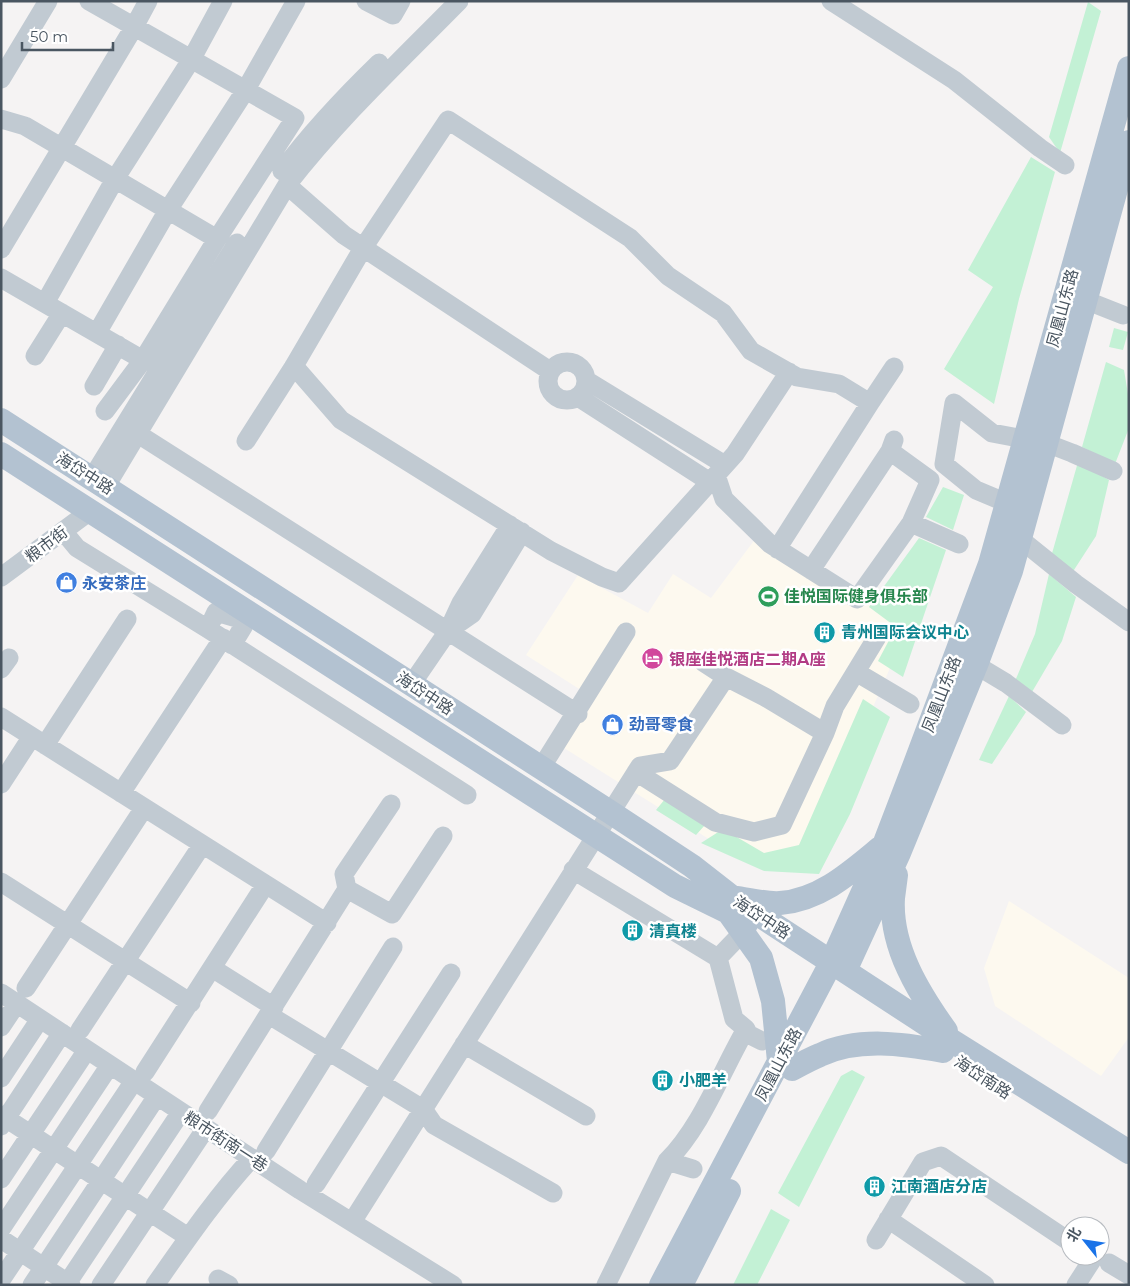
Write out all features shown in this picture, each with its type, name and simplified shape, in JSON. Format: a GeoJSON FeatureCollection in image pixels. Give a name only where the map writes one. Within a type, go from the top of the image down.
{"type":"FeatureCollection","features":[{"type":"Feature","properties":{"kind":"main road","name":"凤凰山东路"},"geometry":{"type":"LineString","coordinates":[[661,1285],[786,1065],[835,972],[976,665],[1011,571],[1020,539],[1036,442],[1129,68]]}},
{"type":"Feature","properties":{"kind":"main road","name":"凤凰山东路"},"geometry":{"type":"LineString","coordinates":[[892,849],[990,564],[1007,503],[1036,442],[1085,300],[1129,142]]}},
{"type":"Feature","properties":{"kind":"main road","name":"海岱中路"},"geometry":{"type":"LineString","coordinates":[[1,420],[692,866],[730,905],[835,972]]}},
{"type":"Feature","properties":{"kind":"main road","name":"海岱中路"},"geometry":{"type":"LineString","coordinates":[[1,454],[90,510],[240,613],[596,834],[675,886],[730,905]]}},
{"type":"Feature","properties":{"kind":"main road"},"geometry":{"type":"LineString","coordinates":[[892,849],[893,899],[896,929],[901,948],[923,998],[948,1046],[863,1045],[821,1054],[786,1065],[773,1001],[761,958],[742,932],[730,905],[779,903],[804,899],[892,849]]}},
{"type":"Feature","properties":{"kind":"main road","name":"海岱南路"},"geometry":{"type":"LineString","coordinates":[[835,972],[948,1046],[1129,1170]]}},
{"type":"Feature","properties":{"kind":"main road","name":"海岱南路"},"geometry":{"type":"LineString","coordinates":[[948,1046],[1129,1152]]}},
{"type":"Feature","properties":{"kind":"main road","name":"凤凰山东路"},"geometry":{"type":"LineString","coordinates":[[681,1285],[786,1065]]}},
{"type":"Feature","properties":{"kind":"street"},"geometry":{"type":"LineString","coordinates":[[1,79],[48,1]]}},
{"type":"Feature","properties":{"kind":"street"},"geometry":{"type":"LineString","coordinates":[[89,1],[295,118],[217,239],[143,360],[105,411]]}},
{"type":"Feature","properties":{"kind":"street"},"geometry":{"type":"LineString","coordinates":[[1,249],[148,1]]}},
{"type":"Feature","properties":{"kind":"street"},"geometry":{"type":"LineString","coordinates":[[45,303],[115,179],[191,60],[223,1]]}},
{"type":"Feature","properties":{"kind":"street"},"geometry":{"type":"LineString","coordinates":[[97,333],[168,210],[245,91],[296,1]]}},
{"type":"Feature","properties":{"kind":"street"},"geometry":{"type":"LineString","coordinates":[[366,1],[394,15],[401,1]]}},
{"type":"Feature","properties":{"kind":"street"},"geometry":{"type":"LineString","coordinates":[[99,482],[280,172],[305,139],[443,1]]}},
{"type":"Feature","properties":{"kind":"street"},"geometry":{"type":"LineString","coordinates":[[99,482],[138,434],[287,185],[314,150],[459,1]]}},
{"type":"Feature","properties":{"kind":"street"},"geometry":{"type":"LineString","coordinates":[[831,1],[954,80],[1040,148],[1065,165]]}},
{"type":"Feature","properties":{"kind":"street"},"geometry":{"type":"LineString","coordinates":[[1,119],[25,126],[217,239]]}},
{"type":"Feature","properties":{"kind":"street"},"geometry":{"type":"LineString","coordinates":[[246,441],[294,366],[363,248],[448,120],[630,238],[668,276],[723,313],[751,351],[797,377],[839,384],[870,403]]}},
{"type":"Feature","properties":{"kind":"street"},"geometry":{"type":"LineString","coordinates":[[287,185],[344,235],[550,372]]}},
{"type":"Feature","properties":{"kind":"street"},"geometry":{"type":"LineString","coordinates":[[3,284],[45,303],[143,360]]}},
{"type":"Feature","properties":{"kind":"street"},"geometry":{"type":"LineString","coordinates":[[1085,300],[1124,315]]}},
{"type":"Feature","properties":{"kind":"street"},"geometry":{"type":"LineString","coordinates":[[35,356],[62,313]]}},
{"type":"Feature","properties":{"kind":"street"},"geometry":{"type":"LineString","coordinates":[[94,386],[118,345]]}},
{"type":"Feature","properties":{"kind":"street"},"geometry":{"type":"LineString","coordinates":[[571,362],[582,369],[586,380],[583,392],[578,397],[566,400],[554,396],[548,384],[550,372],[560,364],[571,362]]}},
{"type":"Feature","properties":{"kind":"street"},"geometry":{"type":"LineString","coordinates":[[294,366],[341,420],[552,551],[602,577],[619,583],[735,454],[789,372]]}},
{"type":"Feature","properties":{"kind":"street"},"geometry":{"type":"LineString","coordinates":[[777,549],[894,367]]}},
{"type":"Feature","properties":{"kind":"street"},"geometry":{"type":"LineString","coordinates":[[586,380],[717,474],[724,499],[770,544],[777,549],[857,599],[911,523],[930,480],[892,445],[811,570]]}},
{"type":"Feature","properties":{"kind":"street"},"geometry":{"type":"LineString","coordinates":[[578,397],[717,474]]}},
{"type":"Feature","properties":{"kind":"street"},"geometry":{"type":"LineString","coordinates":[[1007,503],[976,490],[944,464],[954,403],[992,433],[1072,452],[1113,471]]}},
{"type":"Feature","properties":{"kind":"street"},"geometry":{"type":"LineString","coordinates":[[138,434],[578,714]]}},
{"type":"Feature","properties":{"kind":"street","name":"粮市街"},"geometry":{"type":"LineString","coordinates":[[1,577],[90,510]]}},
{"type":"Feature","properties":{"kind":"street"},"geometry":{"type":"LineString","coordinates":[[911,523],[960,544]]}},
{"type":"Feature","properties":{"kind":"street"},"geometry":{"type":"LineString","coordinates":[[411,685],[448,631],[461,603],[516,529]]}},
{"type":"Feature","properties":{"kind":"street"},"geometry":{"type":"LineString","coordinates":[[63,531],[77,548],[221,637],[467,795]]}},
{"type":"Feature","properties":{"kind":"street"},"geometry":{"type":"LineString","coordinates":[[1020,539],[1076,584],[1129,622]]}},
{"type":"Feature","properties":{"kind":"street"},"geometry":{"type":"LineString","coordinates":[[121,793],[221,637],[243,627],[240,613],[216,612],[221,637]]}},
{"type":"Feature","properties":{"kind":"street"},"geometry":{"type":"LineString","coordinates":[[1,784],[37,743],[127,619]]}},
{"type":"Feature","properties":{"kind":"street"},"geometry":{"type":"LineString","coordinates":[[541,768],[626,632]]}},
{"type":"Feature","properties":{"kind":"street"},"geometry":{"type":"LineString","coordinates":[[636,772],[715,822],[754,832],[782,825],[825,733],[835,706],[877,637]]}},
{"type":"Feature","properties":{"kind":"street"},"geometry":{"type":"LineString","coordinates":[[703,662],[825,733]]}},
{"type":"Feature","properties":{"kind":"street"},"geometry":{"type":"LineString","coordinates":[[976,665],[1006,683],[1062,725]]}},
{"type":"Feature","properties":{"kind":"street"},"geometry":{"type":"LineString","coordinates":[[856,672],[910,704]]}},
{"type":"Feature","properties":{"kind":"street"},"geometry":{"type":"LineString","coordinates":[[352,1222],[640,766],[670,761],[726,677]]}},
{"type":"Feature","properties":{"kind":"street"},"geometry":{"type":"LineString","coordinates":[[1,717],[37,743],[121,793],[327,923]]}},
{"type":"Feature","properties":{"kind":"street"},"geometry":{"type":"LineString","coordinates":[[391,804],[344,874],[348,889],[392,914],[443,836]]}},
{"type":"Feature","properties":{"kind":"street"},"geometry":{"type":"LineString","coordinates":[[1,1027],[144,808]]}},
{"type":"Feature","properties":{"kind":"street"},"geometry":{"type":"LineString","coordinates":[[188,1237],[54,1149],[3,1120],[126,961],[202,845]]}},
{"type":"Feature","properties":{"kind":"street"},"geometry":{"type":"LineString","coordinates":[[573,870],[718,958],[734,1019],[746,1029],[748,1034],[762,1042]]}},
{"type":"Feature","properties":{"kind":"street"},"geometry":{"type":"LineString","coordinates":[[1,882],[191,1002]]}},
{"type":"Feature","properties":{"kind":"street"},"geometry":{"type":"LineString","coordinates":[[1,1280],[191,1002],[265,885]]}},
{"type":"Feature","properties":{"kind":"street"},"geometry":{"type":"LineString","coordinates":[[101,1285],[150,1212],[271,1011],[348,889]]}},
{"type":"Feature","properties":{"kind":"street"},"geometry":{"type":"LineString","coordinates":[[718,958],[742,932]]}},
{"type":"Feature","properties":{"kind":"street"},"geometry":{"type":"LineString","coordinates":[[156,1285],[188,1237],[232,1179],[259,1154],[393,947]]}},
{"type":"Feature","properties":{"kind":"street"},"geometry":{"type":"LineString","coordinates":[[212,968],[327,1051],[423,1109],[434,1125],[553,1193]]}},
{"type":"Feature","properties":{"kind":"street"},"geometry":{"type":"LineString","coordinates":[[316,1184],[451,973]]}},
{"type":"Feature","properties":{"kind":"street","name":"粮市街南一巷"},"geometry":{"type":"LineString","coordinates":[[1,993],[21,995],[40,1019],[71,1032],[87,1050],[110,1065],[140,1076],[157,1096],[181,1112],[207,1120],[259,1154],[300,1190],[452,1285]]}},
{"type":"Feature","properties":{"kind":"street"},"geometry":{"type":"LineString","coordinates":[[1,1078],[40,1019]]}},
{"type":"Feature","properties":{"kind":"street"},"geometry":{"type":"LineString","coordinates":[[606,1285],[667,1161],[680,1149],[694,1128],[729,1058],[746,1029]]}},
{"type":"Feature","properties":{"kind":"street"},"geometry":{"type":"LineString","coordinates":[[464,1044],[586,1116]]}},
{"type":"Feature","properties":{"kind":"street"},"geometry":{"type":"LineString","coordinates":[[1,1179],[87,1050]]}},
{"type":"Feature","properties":{"kind":"street"},"geometry":{"type":"LineString","coordinates":[[1,1229],[110,1065]]}},
{"type":"Feature","properties":{"kind":"street"},"geometry":{"type":"LineString","coordinates":[[32,1285],[157,1096]]}},
{"type":"Feature","properties":{"kind":"street"},"geometry":{"type":"LineString","coordinates":[[1,1239],[68,1284],[181,1112]]}},
{"type":"Feature","properties":{"kind":"street"},"geometry":{"type":"LineString","coordinates":[[876,1240],[924,1162],[941,1156],[1060,1235]]}},
{"type":"Feature","properties":{"kind":"street"},"geometry":{"type":"LineString","coordinates":[[667,1161],[693,1170]]}},
{"type":"Feature","properties":{"kind":"street"},"geometry":{"type":"LineString","coordinates":[[888,1220],[985,1285]]}},
{"type":"Feature","properties":{"kind":"street"},"geometry":{"type":"LineString","coordinates":[[1110,1265],[1129,1275]]}},
{"type":"Feature","properties":{"kind":"street"},"geometry":{"type":"LineString","coordinates":[[1076,1285],[1088,1266]]}},
{"type":"Feature","properties":{"kind":"shaded area"},"geometry":{"type":"Polygon","coordinates":[[[756,538],[910,622],[814,843],[769,861],[720,846],[564,748],[595,699],[526,655],[578,575],[648,613],[673,574],[711,598],[756,538]]]}},
{"type":"Feature","properties":{"kind":"shaded area"},"geometry":{"type":"Polygon","coordinates":[[[1009,901],[1129,978],[1129,1037],[1101,1076],[995,1006],[984,968],[1009,901]]]}},
{"type":"Feature","properties":{"kind":"green space"},"geometry":{"type":"Polygon","coordinates":[[[1088,2],[1101,11],[1060,153],[1049,137],[1088,2]]]}},
{"type":"Feature","properties":{"kind":"green space"},"geometry":{"type":"Polygon","coordinates":[[[1031,157],[1055,172],[1019,299],[994,404],[944,369],[993,287],[968,270],[1031,157]]]}},
{"type":"Feature","properties":{"kind":"green space"},"geometry":{"type":"Polygon","coordinates":[[[1114,328],[1128,332],[1123,350],[1109,347],[1114,328]]]}},
{"type":"Feature","properties":{"kind":"green space"},"geometry":{"type":"Polygon","coordinates":[[[1106,362],[1124,370],[1129,400],[1129,428],[1115,464],[1082,447],[1106,362]]]}},
{"type":"Feature","properties":{"kind":"green space"},"geometry":{"type":"Polygon","coordinates":[[[1078,462],[1109,480],[1096,536],[1072,573],[1051,557],[1078,462]]]}},
{"type":"Feature","properties":{"kind":"green space"},"geometry":{"type":"Polygon","coordinates":[[[943,487],[964,495],[953,530],[926,517],[943,487]]]}},
{"type":"Feature","properties":{"kind":"green space"},"geometry":{"type":"Polygon","coordinates":[[[919,538],[946,550],[903,677],[878,661],[896,627],[869,607],[919,538]]]}},
{"type":"Feature","properties":{"kind":"green space"},"geometry":{"type":"Polygon","coordinates":[[[1049,574],[1076,597],[1062,641],[1032,692],[1015,681],[1035,634],[1049,574]]]}},
{"type":"Feature","properties":{"kind":"green space"},"geometry":{"type":"Polygon","coordinates":[[[1009,696],[1026,712],[992,764],[979,760],[1009,696]]]}},
{"type":"Feature","properties":{"kind":"green space"},"geometry":{"type":"Polygon","coordinates":[[[863,699],[890,717],[850,814],[819,874],[764,871],[701,843],[723,829],[764,853],[799,845],[863,699]]]}},
{"type":"Feature","properties":{"kind":"green space"},"geometry":{"type":"Polygon","coordinates":[[[665,799],[705,825],[696,835],[656,810],[665,799]]]}},
{"type":"Feature","properties":{"kind":"green space"},"geometry":{"type":"Polygon","coordinates":[[[852,1070],[865,1077],[799,1207],[778,1193],[841,1076],[852,1070]]]}},
{"type":"Feature","properties":{"kind":"green space"},"geometry":{"type":"Polygon","coordinates":[[[771,1209],[790,1220],[757,1285],[733,1285],[771,1209]]]}},
{"type":"Feature","properties":{"kind":"place","name":"永安茶庄"},"geometry":{"type":"Point","coordinates":[66,583]}},
{"type":"Feature","properties":{"kind":"place","name":"佳悦国际健身俱乐部"},"geometry":{"type":"Point","coordinates":[768,596]}},
{"type":"Feature","properties":{"kind":"place","name":"青州国际会议中心"},"geometry":{"type":"Point","coordinates":[825,632]}},
{"type":"Feature","properties":{"kind":"place","name":"银座佳悦酒店二期A座"},"geometry":{"type":"Point","coordinates":[653,659]}},
{"type":"Feature","properties":{"kind":"place","name":"劲哥零食"},"geometry":{"type":"Point","coordinates":[613,724]}},
{"type":"Feature","properties":{"kind":"place","name":"清真楼"},"geometry":{"type":"Point","coordinates":[633,931]}},
{"type":"Feature","properties":{"kind":"place","name":"小肥羊"},"geometry":{"type":"Point","coordinates":[663,1080]}},
{"type":"Feature","properties":{"kind":"place","name":"江南酒店分店"},"geometry":{"type":"Point","coordinates":[875,1186]}}]}
